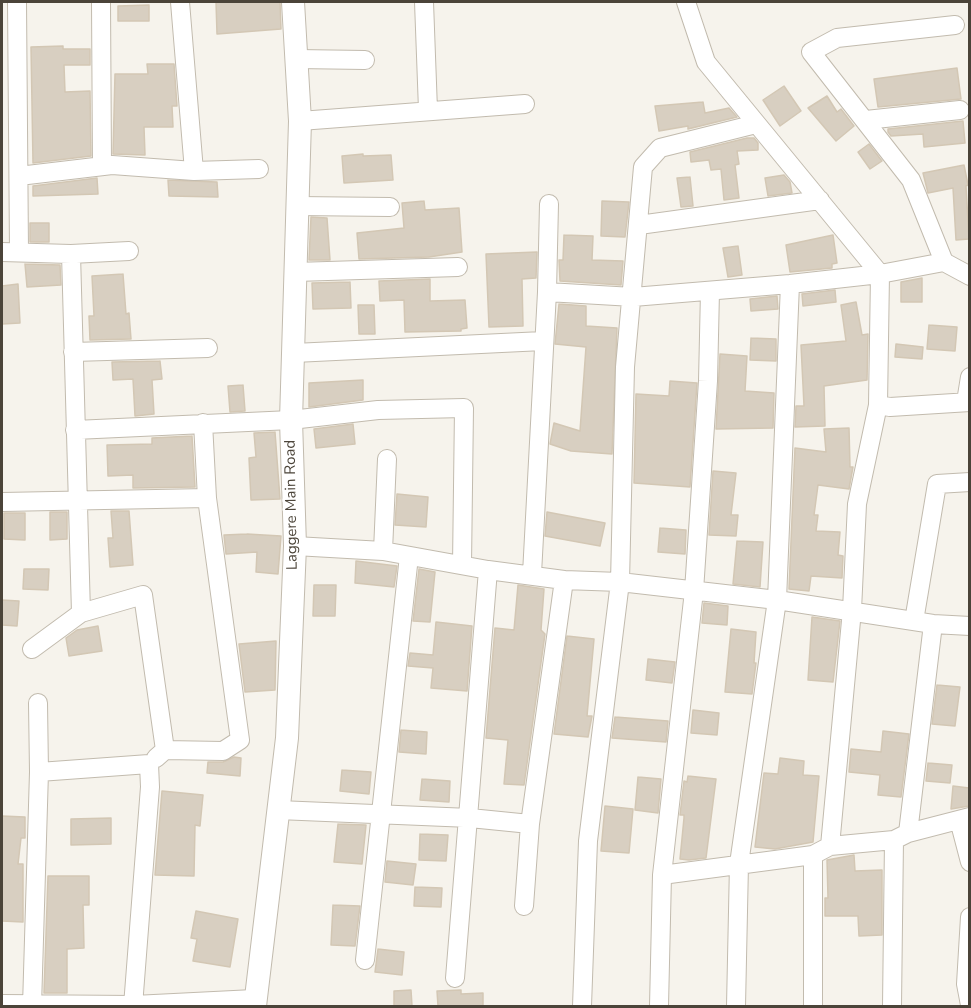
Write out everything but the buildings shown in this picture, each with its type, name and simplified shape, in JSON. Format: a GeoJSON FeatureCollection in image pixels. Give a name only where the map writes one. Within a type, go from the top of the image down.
{"type":"FeatureCollection","features":[{"type":"Feature","properties":{"kind":"street"},"geometry":{"type":"LineString","coordinates":[[17,2],[19,176],[10,252],[71,254],[129,251]]}},
{"type":"Feature","properties":{"kind":"street"},"geometry":{"type":"LineString","coordinates":[[101,2],[102,166]]}},
{"type":"Feature","properties":{"kind":"street"},"geometry":{"type":"LineString","coordinates":[[180,2],[194,171]]}},
{"type":"Feature","properties":{"kind":"street","name":"Laggere Main Road"},"geometry":{"type":"LineString","coordinates":[[254,1003],[287,738],[295,546],[291,420],[300,121],[293,2]]}},
{"type":"Feature","properties":{"kind":"street"},"geometry":{"type":"LineString","coordinates":[[424,2],[428,110]]}},
{"type":"Feature","properties":{"kind":"street"},"geometry":{"type":"LineString","coordinates":[[686,2],[706,62],[880,274],[878,405],[857,504],[852,610],[830,846]]}},
{"type":"Feature","properties":{"kind":"street"},"geometry":{"type":"LineString","coordinates":[[955,25],[837,38],[811,52],[911,180],[944,262],[969,276]]}},
{"type":"Feature","properties":{"kind":"street"},"geometry":{"type":"LineString","coordinates":[[297,59],[364,60]]}},
{"type":"Feature","properties":{"kind":"street"},"geometry":{"type":"LineString","coordinates":[[300,121],[525,104]]}},
{"type":"Feature","properties":{"kind":"street"},"geometry":{"type":"LineString","coordinates":[[866,120],[960,110]]}},
{"type":"Feature","properties":{"kind":"street"},"geometry":{"type":"LineString","coordinates":[[582,1006],[588,841],[620,582],[626,367],[643,167],[660,148],[756,124]]}},
{"type":"Feature","properties":{"kind":"street"},"geometry":{"type":"LineString","coordinates":[[19,176],[102,166],[194,171],[259,169]]}},
{"type":"Feature","properties":{"kind":"street"},"geometry":{"type":"LineString","coordinates":[[639,225],[820,200]]}},
{"type":"Feature","properties":{"kind":"street"},"geometry":{"type":"LineString","coordinates":[[532,574],[547,292],[549,204]]}},
{"type":"Feature","properties":{"kind":"street"},"geometry":{"type":"LineString","coordinates":[[297,206],[390,207]]}},
{"type":"Feature","properties":{"kind":"street"},"geometry":{"type":"LineString","coordinates":[[71,254],[81,613]]}},
{"type":"Feature","properties":{"kind":"street"},"geometry":{"type":"LineString","coordinates":[[547,292],[633,297],[880,274],[944,262]]}},
{"type":"Feature","properties":{"kind":"street"},"geometry":{"type":"LineString","coordinates":[[295,272],[458,267]]}},
{"type":"Feature","properties":{"kind":"street"},"geometry":{"type":"LineString","coordinates":[[736,1006],[739,864],[777,600],[790,284]]}},
{"type":"Feature","properties":{"kind":"street"},"geometry":{"type":"LineString","coordinates":[[659,1006],[662,875],[694,591],[708,381],[710,291]]}},
{"type":"Feature","properties":{"kind":"street"},"geometry":{"type":"LineString","coordinates":[[294,353],[543,341]]}},
{"type":"Feature","properties":{"kind":"street"},"geometry":{"type":"LineString","coordinates":[[74,352],[208,348]]}},
{"type":"Feature","properties":{"kind":"street"},"geometry":{"type":"LineString","coordinates":[[878,405],[890,407],[968,402],[969,377]]}},
{"type":"Feature","properties":{"kind":"street"},"geometry":{"type":"LineString","coordinates":[[75,430],[291,420],[378,411],[464,408],[462,565]]}},
{"type":"Feature","properties":{"kind":"street"},"geometry":{"type":"LineString","coordinates":[[39,772],[149,764],[165,750],[223,751],[240,740],[207,498],[203,423]]}},
{"type":"Feature","properties":{"kind":"street"},"geometry":{"type":"LineString","coordinates":[[383,551],[387,459]]}},
{"type":"Feature","properties":{"kind":"street"},"geometry":{"type":"LineString","coordinates":[[914,621],[937,484],[969,482]]}},
{"type":"Feature","properties":{"kind":"street"},"geometry":{"type":"LineString","coordinates":[[2,502],[207,498]]}},
{"type":"Feature","properties":{"kind":"street"},"geometry":{"type":"LineString","coordinates":[[295,546],[383,551],[488,570],[564,580],[620,582],[852,610],[933,624],[969,626]]}},
{"type":"Feature","properties":{"kind":"street"},"geometry":{"type":"LineString","coordinates":[[365,960],[409,556]]}},
{"type":"Feature","properties":{"kind":"street"},"geometry":{"type":"LineString","coordinates":[[455,978],[470,818],[488,570]]}},
{"type":"Feature","properties":{"kind":"street"},"geometry":{"type":"LineString","coordinates":[[524,906],[530,824],[564,580]]}},
{"type":"Feature","properties":{"kind":"street"},"geometry":{"type":"LineString","coordinates":[[33,648],[81,613],[143,595],[165,750]]}},
{"type":"Feature","properties":{"kind":"street"},"geometry":{"type":"LineString","coordinates":[[892,1006],[901,836],[933,624]]}},
{"type":"Feature","properties":{"kind":"street"},"geometry":{"type":"LineString","coordinates":[[32,1006],[39,772],[38,703]]}},
{"type":"Feature","properties":{"kind":"street"},"geometry":{"type":"LineString","coordinates":[[134,1006],[150,787],[149,764]]}},
{"type":"Feature","properties":{"kind":"street"},"geometry":{"type":"LineString","coordinates":[[278,810],[470,818],[530,824]]}},
{"type":"Feature","properties":{"kind":"street"},"geometry":{"type":"LineString","coordinates":[[662,875],[813,855],[830,846],[901,836],[964,818],[969,861]]}},
{"type":"Feature","properties":{"kind":"street"},"geometry":{"type":"LineString","coordinates":[[813,855],[813,1006]]}},
{"type":"Feature","properties":{"kind":"street"},"geometry":{"type":"LineString","coordinates":[[969,917],[966,984],[969,1005]]}},
{"type":"Feature","properties":{"kind":"street"},"geometry":{"type":"LineString","coordinates":[[2,1004],[134,1006],[254,1003]]}}]}
